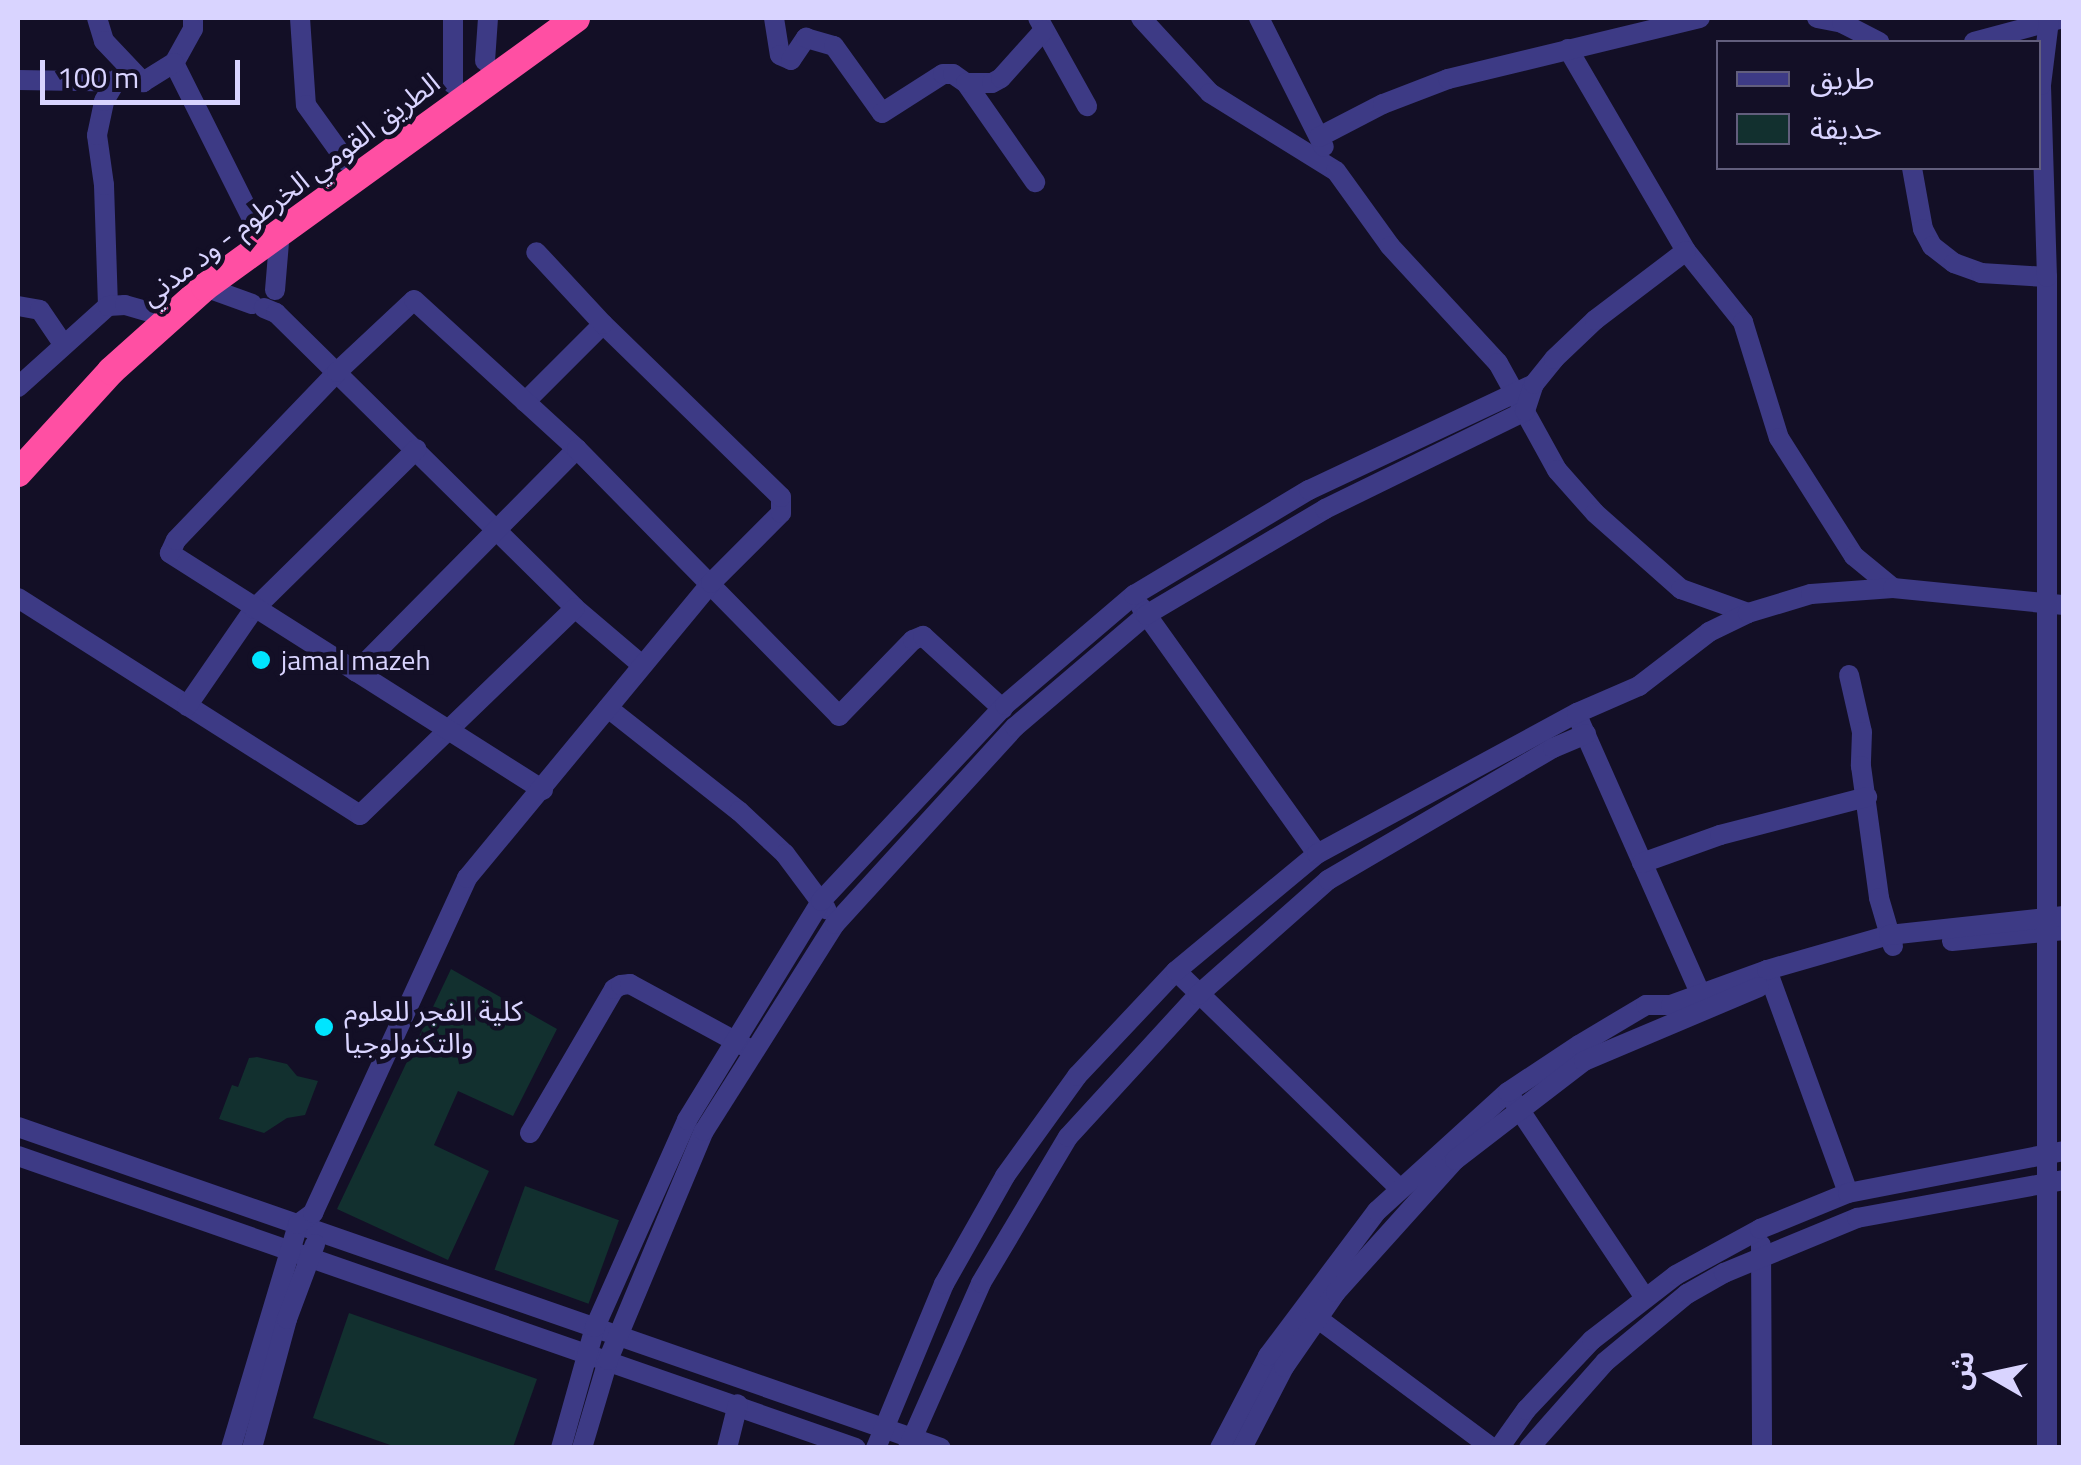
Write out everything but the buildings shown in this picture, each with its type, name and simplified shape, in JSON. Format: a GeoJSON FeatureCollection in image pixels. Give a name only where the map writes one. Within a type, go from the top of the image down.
{"type":"FeatureCollection","features":[{"type":"Feature","properties":{"kind":"highway","name":"الطريق القومي الخرطوم - ود مدني"},"geometry":{"type":"LineString","coordinates":[[18,474],[111,371],[268,229],[347,162],[546,18]]}},
{"type":"Feature","properties":{"kind":"highway","name":"الطريق القومي الخرطوم - ود مدني"},"geometry":{"type":"LineString","coordinates":[[18,448],[98,360],[149,312],[576,18]]}},
{"type":"Feature","properties":{"kind":"street"},"geometry":{"type":"LineString","coordinates":[[97,18],[104,41],[144,82]]}},
{"type":"Feature","properties":{"kind":"street"},"geometry":{"type":"LineString","coordinates":[[19,75],[144,82],[174,63],[193,28],[194,18]]}},
{"type":"Feature","properties":{"kind":"street"},"geometry":{"type":"LineString","coordinates":[[300,18],[306,106],[347,162]]}},
{"type":"Feature","properties":{"kind":"street"},"geometry":{"type":"LineString","coordinates":[[452,18],[453,84]]}},
{"type":"Feature","properties":{"kind":"street"},"geometry":{"type":"LineString","coordinates":[[485,61],[488,18]]}},
{"type":"Feature","properties":{"kind":"street"},"geometry":{"type":"LineString","coordinates":[[774,18],[780,55],[791,60],[806,38],[834,46],[882,113],[943,74],[952,74],[966,83],[1035,182]]}},
{"type":"Feature","properties":{"kind":"street"},"geometry":{"type":"LineString","coordinates":[[1141,18],[1210,94],[1336,171]]}},
{"type":"Feature","properties":{"kind":"street"},"geometry":{"type":"LineString","coordinates":[[1259,18],[1336,171],[1390,246],[1524,388],[1526,412],[1556,470],[1595,513],[1682,589],[1748,613]]}},
{"type":"Feature","properties":{"kind":"street"},"geometry":{"type":"LineString","coordinates":[[1319,137],[1383,104],[1448,79],[1700,18]]}},
{"type":"Feature","properties":{"kind":"street"},"geometry":{"type":"LineString","coordinates":[[1817,18],[1842,23],[1875,40]]}},
{"type":"Feature","properties":{"kind":"street"},"geometry":{"type":"LineString","coordinates":[[1981,40],[2056,19],[2041,81]]}},
{"type":"Feature","properties":{"kind":"street"},"geometry":{"type":"LineString","coordinates":[[966,83],[992,83],[1001,78],[1041,24],[1087,106]]}},
{"type":"Feature","properties":{"kind":"street"},"geometry":{"type":"LineString","coordinates":[[1568,49],[1686,251],[1743,322],[1779,438],[1854,556],[1893,588]]}},
{"type":"Feature","properties":{"kind":"street"},"geometry":{"type":"LineString","coordinates":[[174,63],[268,229],[269,303]]}},
{"type":"Feature","properties":{"kind":"street"},"geometry":{"type":"LineString","coordinates":[[108,306],[104,184],[97,135],[104,101],[117,79]]}},
{"type":"Feature","properties":{"kind":"street"},"geometry":{"type":"LineString","coordinates":[[2041,112],[2047,277],[2055,325],[2055,1318],[2047,1448]]}},
{"type":"Feature","properties":{"kind":"street"},"geometry":{"type":"LineString","coordinates":[[1912,170],[1923,230],[1932,246],[1954,263],[1982,272],[2047,277]]}},
{"type":"Feature","properties":{"kind":"street"},"geometry":{"type":"LineString","coordinates":[[582,1448],[608,1360],[704,1130],[821,901],[1003,709],[1134,595],[1309,490],[1524,388],[1595,320],[1686,251]]}},
{"type":"Feature","properties":{"kind":"street"},"geometry":{"type":"LineString","coordinates":[[252,1448],[290,1248],[310,1222],[467,878],[711,584],[781,512],[781,498],[603,324],[536,252]]}},
{"type":"Feature","properties":{"kind":"street"},"geometry":{"type":"LineString","coordinates":[[205,287],[269,303],[575,608],[642,665]]}},
{"type":"Feature","properties":{"kind":"street"},"geometry":{"type":"LineString","coordinates":[[543,790],[170,553],[176,540],[337,372],[414,300],[576,449],[839,716],[914,640],[924,636],[1003,709]]}},
{"type":"Feature","properties":{"kind":"street"},"geometry":{"type":"LineString","coordinates":[[18,386],[108,306],[125,305],[149,312]]}},
{"type":"Feature","properties":{"kind":"street"},"geometry":{"type":"LineString","coordinates":[[18,306],[40,310],[63,344]]}},
{"type":"Feature","properties":{"kind":"street"},"geometry":{"type":"LineString","coordinates":[[525,402],[603,324]]}},
{"type":"Feature","properties":{"kind":"street"},"geometry":{"type":"LineString","coordinates":[[560,1448],[595,1328],[687,1120],[835,924],[1015,726],[1146,615],[1316,514],[1526,412]]}},
{"type":"Feature","properties":{"kind":"street"},"geometry":{"type":"LineString","coordinates":[[188,706],[254,609],[417,449]]}},
{"type":"Feature","properties":{"kind":"street"},"geometry":{"type":"LineString","coordinates":[[356,672],[576,449]]}},
{"type":"Feature","properties":{"kind":"street"},"geometry":{"type":"LineString","coordinates":[[1309,490],[1316,514]]}},
{"type":"Feature","properties":{"kind":"street"},"geometry":{"type":"LineString","coordinates":[[880,1437],[944,1284],[1005,1176],[1077,1076],[1176,971],[1317,854],[1577,714],[1639,686],[1709,632],[1748,613],[1811,594],[1893,588],[2055,604]]}},
{"type":"Feature","properties":{"kind":"street"},"geometry":{"type":"LineString","coordinates":[[1134,595],[1317,854]]}},
{"type":"Feature","properties":{"kind":"street"},"geometry":{"type":"LineString","coordinates":[[18,598],[360,815],[445,728],[575,608]]}},
{"type":"Feature","properties":{"kind":"street"},"geometry":{"type":"LineString","coordinates":[[1849,675],[1862,732],[1879,898],[1891,942]]}},
{"type":"Feature","properties":{"kind":"street"},"geometry":{"type":"LineString","coordinates":[[608,708],[740,811],[785,854],[835,924]]}},
{"type":"Feature","properties":{"kind":"street"},"geometry":{"type":"LineString","coordinates":[[1577,714],[1704,1001]]}},
{"type":"Feature","properties":{"kind":"street"},"geometry":{"type":"LineString","coordinates":[[910,1442],[981,1283],[1068,1136],[1198,995],[1328,880],[1553,748],[1586,734]]}},
{"type":"Feature","properties":{"kind":"street"},"geometry":{"type":"LineString","coordinates":[[1642,863],[1739,830],[1866,796]]}},
{"type":"Feature","properties":{"kind":"street"},"geometry":{"type":"LineString","coordinates":[[1220,1448],[1288,1328],[1399,1188],[1514,1100],[1704,1001],[1769,977],[1891,942],[2055,923]]}},
{"type":"Feature","properties":{"kind":"street"},"geometry":{"type":"LineString","coordinates":[[1176,971],[1399,1188]]}},
{"type":"Feature","properties":{"kind":"street"},"geometry":{"type":"LineString","coordinates":[[1769,977],[1848,1193]]}},
{"type":"Feature","properties":{"kind":"street"},"geometry":{"type":"LineString","coordinates":[[530,1133],[614,988],[621,985],[630,984],[745,1045]]}},
{"type":"Feature","properties":{"kind":"street"},"geometry":{"type":"LineString","coordinates":[[1514,1100],[1645,1298]]}},
{"type":"Feature","properties":{"kind":"street"},"geometry":{"type":"LineString","coordinates":[[1242,1448],[1284,1367],[1317,1318],[1455,1160],[1514,1100]]}},
{"type":"Feature","properties":{"kind":"street"},"geometry":{"type":"LineString","coordinates":[[18,1127],[310,1222],[880,1437],[941,1448]]}},
{"type":"Feature","properties":{"kind":"street"},"geometry":{"type":"LineString","coordinates":[[1317,1318],[1495,1448],[1592,1340],[1676,1275],[1760,1229],[1848,1193],[2055,1152]]}},
{"type":"Feature","properties":{"kind":"street"},"geometry":{"type":"LineString","coordinates":[[18,1156],[856,1448]]}},
{"type":"Feature","properties":{"kind":"street"},"geometry":{"type":"LineString","coordinates":[[1529,1448],[1605,1362],[1688,1294],[1761,1255],[1857,1218],[2055,1180]]}},
{"type":"Feature","properties":{"kind":"street"},"geometry":{"type":"LineString","coordinates":[[231,1448],[278,1316],[310,1256],[310,1222]]}},
{"type":"Feature","properties":{"kind":"street"},"geometry":{"type":"LineString","coordinates":[[1760,1229],[1762,1448]]}},
{"type":"Feature","properties":{"kind":"street"},"geometry":{"type":"LineString","coordinates":[[406,1289],[414,1264]]}},
{"type":"Feature","properties":{"kind":"street"},"geometry":{"type":"LineString","coordinates":[[727,1448],[738,1404]]}},
{"type":"Feature","properties":{"kind":"green space"},"geometry":{"type":"Polygon","coordinates":[[[451,969],[557,1029],[513,1116],[458,1091],[434,1145],[489,1171],[448,1260],[337,1209],[451,969]]]}},
{"type":"Feature","properties":{"kind":"green space"},"geometry":{"type":"Polygon","coordinates":[[[249,1058],[287,1064],[297,1076],[318,1081],[305,1115],[287,1118],[264,1133],[219,1119],[232,1085],[238,1087],[249,1058]]]}},
{"type":"Feature","properties":{"kind":"green space"},"geometry":{"type":"Polygon","coordinates":[[[525,1186],[619,1220],[589,1304],[495,1270],[525,1186]]]}},
{"type":"Feature","properties":{"kind":"green space"},"geometry":{"type":"Polygon","coordinates":[[[349,1313],[537,1379],[513,1447],[396,1447],[313,1418],[349,1313]]]}},
{"type":"Feature","properties":{"kind":"place","name":"jamal mazeh"},"geometry":{"type":"Point","coordinates":[261,660]}},
{"type":"Feature","properties":{"kind":"place","name":"كلية الفجر للعلوم والتكنولوجيا"},"geometry":{"type":"Point","coordinates":[324,1027]}}]}
